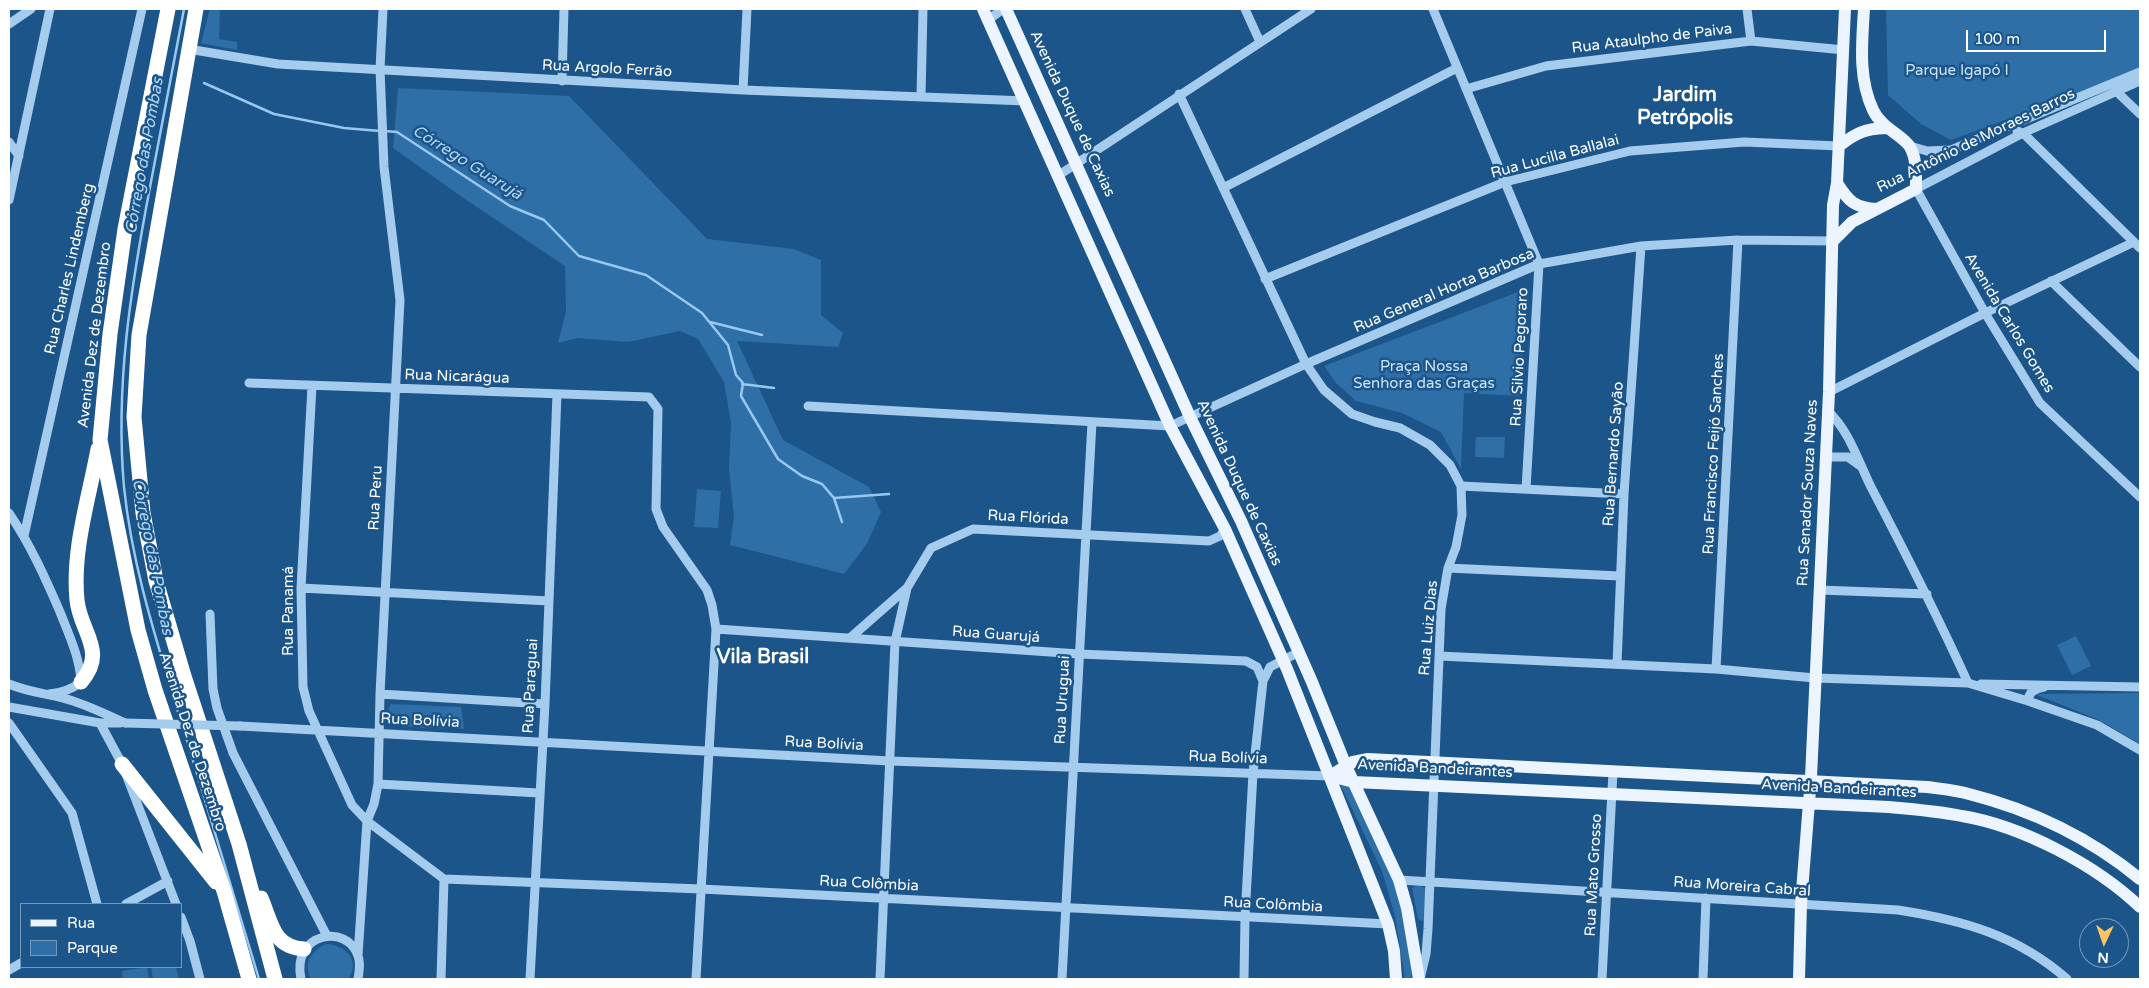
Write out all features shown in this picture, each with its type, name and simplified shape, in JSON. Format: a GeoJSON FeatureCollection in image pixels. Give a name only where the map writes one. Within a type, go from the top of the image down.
{"type":"FeatureCollection","features":[{"type":"Feature","properties":{"kind":"highway","name":"Avenida Dez de Dezembro"},"geometry":{"type":"LineString","coordinates":[[168,9],[125,229],[110,334],[100,440],[138,630],[156,690],[224,892],[249,979]]}},
{"type":"Feature","properties":{"kind":"highway","name":"Avenida Dez de Dezembro"},"geometry":{"type":"LineString","coordinates":[[196,9],[139,335],[134,417],[143,513],[156,582],[184,676],[239,844],[275,979]]}},
{"type":"Feature","properties":{"kind":"highway"},"geometry":{"type":"LineString","coordinates":[[81,682],[88,674],[93,658],[92,641],[83,624],[78,604],[76,563],[100,440]]}},
{"type":"Feature","properties":{"kind":"highway"},"geometry":{"type":"LineString","coordinates":[[122,764],[224,892]]}},
{"type":"Feature","properties":{"kind":"highway"},"geometry":{"type":"LineString","coordinates":[[239,844],[280,941],[291,948],[304,949]]}},
{"type":"Feature","properties":{"kind":"main road","name":"Avenida Duque de Caxias"},"geometry":{"type":"LineString","coordinates":[[1004,9],[1076,162],[1190,417],[1241,521],[1299,652],[1346,766],[1399,880],[1407,908],[1420,979]]}},
{"type":"Feature","properties":{"kind":"main road","name":"Rua Senador Souza Naves"},"geometry":{"type":"LineString","coordinates":[[1799,979],[1801,904],[1811,781],[1819,590],[1831,456],[1828,411],[1833,205],[1837,183],[1845,9]]}},
{"type":"Feature","properties":{"kind":"main road"},"geometry":{"type":"LineString","coordinates":[[1864,9],[1862,59],[1864,88],[1874,112],[1886,128],[1910,146],[1915,159],[1916,188]]}},
{"type":"Feature","properties":{"kind":"main road"},"geometry":{"type":"LineString","coordinates":[[986,14],[1170,426],[1228,535],[1283,660],[1388,924],[1394,951],[1396,979]]}},
{"type":"Feature","properties":{"kind":"main road"},"geometry":{"type":"LineString","coordinates":[[1004,52],[1018,52],[1024,56],[1034,70]]}},
{"type":"Feature","properties":{"kind":"main road"},"geometry":{"type":"LineString","coordinates":[[1839,146],[1854,134],[1870,128],[1886,128]]}},
{"type":"Feature","properties":{"kind":"main road"},"geometry":{"type":"LineString","coordinates":[[1837,183],[1846,198],[1855,205],[1877,209]]}},
{"type":"Feature","properties":{"kind":"main road","name":"Rua Antônio de Moraes Barros"},"geometry":{"type":"LineString","coordinates":[[1833,241],[1852,222],[1916,188]]}},
{"type":"Feature","properties":{"kind":"main road"},"geometry":{"type":"LineString","coordinates":[[1098,262],[1114,285],[1125,306],[1130,308],[1141,306]]}},
{"type":"Feature","properties":{"kind":"main road"},"geometry":{"type":"LineString","coordinates":[[1228,535],[1231,522],[1241,521]]}},
{"type":"Feature","properties":{"kind":"main road"},"geometry":{"type":"LineString","coordinates":[[1228,535],[1240,541],[1246,534]]}},
{"type":"Feature","properties":{"kind":"main road","name":"Avenida Bandeirantes"},"geometry":{"type":"LineString","coordinates":[[1330,776],[1346,766],[1368,759],[1890,784],[1968,793],[2007,806],[2072,832],[2112,856],[2140,880]]}},
{"type":"Feature","properties":{"kind":"main road","name":"Avenida Bandeirantes"},"geometry":{"type":"LineString","coordinates":[[1330,776],[1354,782],[1890,806],[1963,816],[1999,826],[2061,852],[2100,876],[2140,907]]}},
{"type":"Feature","properties":{"kind":"main road"},"geometry":{"type":"LineString","coordinates":[[1890,784],[1890,806]]}},
{"type":"Feature","properties":{"kind":"main road"},"geometry":{"type":"LineString","coordinates":[[2100,876],[2102,865],[2112,856]]}},
{"type":"Feature","properties":{"kind":"street"},"geometry":{"type":"LineString","coordinates":[[9,24],[31,9]]}},
{"type":"Feature","properties":{"kind":"street"},"geometry":{"type":"LineString","coordinates":[[9,200],[50,9]]}},
{"type":"Feature","properties":{"kind":"street","name":"Rua Charles Lindemberg"},"geometry":{"type":"LineString","coordinates":[[24,536],[142,9]]}},
{"type":"Feature","properties":{"kind":"street","name":"Rua Peru"},"geometry":{"type":"LineString","coordinates":[[358,979],[359,928],[367,821],[374,804],[378,784],[378,733],[400,300],[384,167],[380,69],[383,9]]}},
{"type":"Feature","properties":{"kind":"street"},"geometry":{"type":"LineString","coordinates":[[562,81],[564,9]]}},
{"type":"Feature","properties":{"kind":"street"},"geometry":{"type":"LineString","coordinates":[[743,90],[747,9]]}},
{"type":"Feature","properties":{"kind":"street"},"geometry":{"type":"LineString","coordinates":[[921,96],[923,9]]}},
{"type":"Feature","properties":{"kind":"street"},"geometry":{"type":"LineString","coordinates":[[986,14],[1004,9]]}},
{"type":"Feature","properties":{"kind":"street"},"geometry":{"type":"LineString","coordinates":[[1245,9],[1260,42]]}},
{"type":"Feature","properties":{"kind":"street"},"geometry":{"type":"LineString","coordinates":[[1059,175],[1179,94],[1311,9]]}},
{"type":"Feature","properties":{"kind":"street","name":"Rua Silvio Pegoraro"},"geometry":{"type":"LineString","coordinates":[[1432,9],[1539,264],[1526,489]]}},
{"type":"Feature","properties":{"kind":"street"},"geometry":{"type":"LineString","coordinates":[[1747,9],[1751,41]]}},
{"type":"Feature","properties":{"kind":"street","name":"Rua Ataulpho de Paiva"},"geometry":{"type":"LineString","coordinates":[[1466,90],[1546,66],[1751,41],[1844,50]]}},
{"type":"Feature","properties":{"kind":"street","name":"Rua Argolo Ferrão"},"geometry":{"type":"LineString","coordinates":[[188,49],[278,64],[743,90],[1026,101]]}},
{"type":"Feature","properties":{"kind":"street"},"geometry":{"type":"LineString","coordinates":[[1223,188],[1457,68]]}},
{"type":"Feature","properties":{"kind":"street"},"geometry":{"type":"LineString","coordinates":[[2140,74],[2119,84],[2116,91],[2140,114]]}},
{"type":"Feature","properties":{"kind":"street","name":"Rua Antônio de Moraes Barros"},"geometry":{"type":"LineString","coordinates":[[1910,146],[1927,151],[1951,150],[2140,74]]}},
{"type":"Feature","properties":{"kind":"street","name":"Rua Antônio de Moraes Barros"},"geometry":{"type":"LineString","coordinates":[[1916,188],[2022,133],[2140,82]]}},
{"type":"Feature","properties":{"kind":"street","name":"Rua Luiz Dias"},"geometry":{"type":"LineString","coordinates":[[1179,94],[1306,364],[1324,390],[1352,414],[1400,428],[1430,444],[1450,466],[1461,486],[1462,515],[1456,547],[1448,568],[1441,609],[1426,954],[1420,979]]}},
{"type":"Feature","properties":{"kind":"street"},"geometry":{"type":"LineString","coordinates":[[1829,392],[1985,313],[2137,245],[2022,133],[2006,130],[1996,132]]}},
{"type":"Feature","properties":{"kind":"street"},"geometry":{"type":"LineString","coordinates":[[9,142],[19,156]]}},
{"type":"Feature","properties":{"kind":"street","name":"Rua Lucilla Ballalai"},"geometry":{"type":"LineString","coordinates":[[1265,279],[1505,182],[1630,151],[1744,142],[1839,146]]}},
{"type":"Feature","properties":{"kind":"street","name":"Avenida Carlos Gomes"},"geometry":{"type":"LineString","coordinates":[[1916,188],[1985,313],[2040,403],[2140,497]]}},
{"type":"Feature","properties":{"kind":"street","name":"Rua General Horta Barbosa"},"geometry":{"type":"LineString","coordinates":[[1170,426],[1306,364],[1539,264],[1641,246],[1738,240],[1833,241]]}},
{"type":"Feature","properties":{"kind":"street","name":"Rua Francisco Feijó Sanches"},"geometry":{"type":"LineString","coordinates":[[1716,669],[1738,240]]}},
{"type":"Feature","properties":{"kind":"street","name":"Rua Bernardo Sayão"},"geometry":{"type":"LineString","coordinates":[[1617,664],[1624,494],[1641,246]]}},
{"type":"Feature","properties":{"kind":"street"},"geometry":{"type":"LineString","coordinates":[[2051,282],[2140,366]]}},
{"type":"Feature","properties":{"kind":"street","name":"Rua Nicarágua"},"geometry":{"type":"LineString","coordinates":[[249,383],[649,397],[658,409],[656,509],[663,527],[707,590],[716,629]]}},
{"type":"Feature","properties":{"kind":"street","name":"Rua Panamá"},"geometry":{"type":"LineString","coordinates":[[312,386],[301,588],[303,687],[309,712],[316,729],[352,805],[367,821]]}},
{"type":"Feature","properties":{"kind":"street","name":"Rua Paraguai"},"geometry":{"type":"LineString","coordinates":[[530,979],[558,394]]}},
{"type":"Feature","properties":{"kind":"street"},"geometry":{"type":"LineString","coordinates":[[808,406],[1170,426]]}},
{"type":"Feature","properties":{"kind":"street"},"geometry":{"type":"LineString","coordinates":[[1828,411],[1838,420],[1849,439],[1861,467],[1927,594],[1968,683],[2097,724],[2140,750]]}},
{"type":"Feature","properties":{"kind":"street","name":"Rua Uruguai"},"geometry":{"type":"LineString","coordinates":[[1062,979],[1092,422]]}},
{"type":"Feature","properties":{"kind":"street"},"geometry":{"type":"LineString","coordinates":[[1831,456],[1846,446],[1849,439]]}},
{"type":"Feature","properties":{"kind":"street"},"geometry":{"type":"LineString","coordinates":[[1831,456],[1848,457],[1861,467]]}},
{"type":"Feature","properties":{"kind":"street"},"geometry":{"type":"LineString","coordinates":[[1461,486],[1624,494]]}},
{"type":"Feature","properties":{"kind":"street"},"geometry":{"type":"LineString","coordinates":[[9,513],[24,536],[43,572],[76,652],[81,682],[61,693],[49,694]]}},
{"type":"Feature","properties":{"kind":"street","name":"Rua Flórida"},"geometry":{"type":"LineString","coordinates":[[880,979],[895,642],[907,588],[931,548],[973,529],[1209,541],[1228,535]]}},
{"type":"Feature","properties":{"kind":"street"},"geometry":{"type":"LineString","coordinates":[[1448,568],[1620,576]]}},
{"type":"Feature","properties":{"kind":"street"},"geometry":{"type":"LineString","coordinates":[[301,588],[549,601]]}},
{"type":"Feature","properties":{"kind":"street"},"geometry":{"type":"LineString","coordinates":[[850,638],[907,588]]}},
{"type":"Feature","properties":{"kind":"street"},"geometry":{"type":"LineString","coordinates":[[1819,590],[1927,594]]}},
{"type":"Feature","properties":{"kind":"street"},"geometry":{"type":"LineString","coordinates":[[210,614],[213,689],[216,708],[233,753],[327,936]]}},
{"type":"Feature","properties":{"kind":"street"},"geometry":{"type":"LineString","coordinates":[[696,979],[716,629]]}},
{"type":"Feature","properties":{"kind":"street","name":"Rua Guarujá"},"geometry":{"type":"LineString","coordinates":[[716,629],[1079,654],[1246,661],[1253,663],[1257,667],[1263,681]]}},
{"type":"Feature","properties":{"kind":"street"},"geometry":{"type":"LineString","coordinates":[[1244,979],[1245,917],[1253,773],[1263,681],[1270,667],[1299,652]]}},
{"type":"Feature","properties":{"kind":"street"},"geometry":{"type":"LineString","coordinates":[[1439,656],[1716,669],[1815,678],[2140,687]]}},
{"type":"Feature","properties":{"kind":"street"},"geometry":{"type":"LineString","coordinates":[[9,684],[26,691],[49,694],[74,701],[124,723]]}},
{"type":"Feature","properties":{"kind":"street"},"geometry":{"type":"LineString","coordinates":[[2028,701],[2033,690],[2059,685]]}},
{"type":"Feature","properties":{"kind":"street"},"geometry":{"type":"LineString","coordinates":[[380,694],[544,704]]}},
{"type":"Feature","properties":{"kind":"street","name":"Rua Bolívia"},"geometry":{"type":"LineString","coordinates":[[9,707],[100,723],[316,729],[890,761],[1330,776]]}},
{"type":"Feature","properties":{"kind":"street"},"geometry":{"type":"LineString","coordinates":[[100,723],[122,764],[176,903]]}},
{"type":"Feature","properties":{"kind":"street"},"geometry":{"type":"LineString","coordinates":[[9,727],[72,814],[97,903]]}},
{"type":"Feature","properties":{"kind":"street","name":"Rua Mato Grosso"},"geometry":{"type":"LineString","coordinates":[[1602,979],[1613,772]]}},
{"type":"Feature","properties":{"kind":"street"},"geometry":{"type":"LineString","coordinates":[[378,784],[539,793]]}},
{"type":"Feature","properties":{"kind":"street"},"geometry":{"type":"LineString","coordinates":[[367,821],[444,879],[441,979]]}},
{"type":"Feature","properties":{"kind":"street","name":"Rua Colômbia"},"geometry":{"type":"LineString","coordinates":[[444,879],[701,889],[1388,924]]}},
{"type":"Feature","properties":{"kind":"street","name":"Rua Moreira Cabral"},"geometry":{"type":"LineString","coordinates":[[1399,880],[1898,910],[1940,916],[1982,928],[2036,955],[2067,979]]}},
{"type":"Feature","properties":{"kind":"street"},"geometry":{"type":"LineString","coordinates":[[128,903],[168,881]]}},
{"type":"Feature","properties":{"kind":"street"},"geometry":{"type":"LineString","coordinates":[[1703,979],[1706,898]]}},
{"type":"Feature","properties":{"kind":"street"},"geometry":{"type":"LineString","coordinates":[[182,920],[200,979]]}},
{"type":"Feature","properties":{"kind":"street"},"geometry":{"type":"LineString","coordinates":[[346,941],[359,928]]}},
{"type":"Feature","properties":{"kind":"street"},"geometry":{"type":"LineString","coordinates":[[301,979],[300,969],[304,949],[317,939],[336,936],[346,941],[358,955]]}},
{"type":"Feature","properties":{"kind":"street"},"geometry":{"type":"LineString","coordinates":[[9,970],[20,964]]}},
{"type":"Feature","properties":{"kind":"green space"},"geometry":{"type":"Polygon","coordinates":[[[210,9],[220,9],[219,39],[237,42],[237,50],[201,43],[210,9]]]}},
{"type":"Feature","properties":{"kind":"green space","name":"Parque Igapó I"},"geometry":{"type":"Polygon","coordinates":[[[1886,9],[2140,9],[2140,71],[1951,140],[1921,124],[1888,95],[1886,9]]]}},
{"type":"Feature","properties":{"kind":"green space"},"geometry":{"type":"Polygon","coordinates":[[[398,88],[569,96],[707,239],[794,249],[821,260],[821,315],[843,333],[838,347],[737,341],[783,440],[869,487],[881,512],[867,544],[844,574],[730,545],[734,516],[729,469],[731,423],[724,382],[698,339],[680,331],[628,342],[577,338],[558,343],[566,311],[565,266],[393,148],[398,88]]]}},
{"type":"Feature","properties":{"kind":"green space","name":"Praça Nossa Senhora das Graças"},"geometry":{"type":"Polygon","coordinates":[[[1526,289],[1520,396],[1464,393],[1461,469],[1441,432],[1402,413],[1356,401],[1336,383],[1324,366],[1526,289]]]}},
{"type":"Feature","properties":{"kind":"green space"},"geometry":{"type":"Polygon","coordinates":[[[1476,437],[1505,437],[1504,458],[1475,457],[1476,437]]]}},
{"type":"Feature","properties":{"kind":"green space"},"geometry":{"type":"Polygon","coordinates":[[[697,489],[721,491],[718,528],[694,527],[697,489]]]}},
{"type":"Feature","properties":{"kind":"green space"},"geometry":{"type":"Polygon","coordinates":[[[2076,636],[2091,666],[2072,675],[2057,645],[2076,636]]]}},
{"type":"Feature","properties":{"kind":"green space"},"geometry":{"type":"Polygon","coordinates":[[[2140,693],[2140,744],[2099,720],[2035,694],[2140,693]]]}},
{"type":"Feature","properties":{"kind":"green space"},"geometry":{"type":"Polygon","coordinates":[[[391,704],[461,707],[464,729],[423,728],[401,725],[394,722],[390,716],[389,707],[391,704]]]}},
{"type":"Feature","properties":{"kind":"green space"},"geometry":{"type":"Polygon","coordinates":[[[1339,782],[1352,784],[1399,891],[1406,927],[1412,979],[1405,979],[1395,916],[1382,871],[1339,782]]]}},
{"type":"Feature","properties":{"kind":"green space"},"geometry":{"type":"Polygon","coordinates":[[[1418,885],[1425,888],[1426,918],[1423,921],[1418,919],[1412,888],[1418,885]]]}},
{"type":"Feature","properties":{"kind":"green space"},"geometry":{"type":"Polygon","coordinates":[[[326,944],[339,947],[349,955],[353,966],[348,979],[311,979],[308,968],[310,958],[316,950],[326,944]]]}},
{"type":"Feature","properties":{"kind":"green space"},"geometry":{"type":"Polygon","coordinates":[[[147,968],[149,979],[123,979],[122,971],[147,968]]]}},
{"type":"Feature","properties":{"kind":"green space"},"geometry":{"type":"Polygon","coordinates":[[[151,968],[176,968],[179,979],[153,979],[151,968]]]}},
{"type":"Feature","properties":{"kind":"waterway","name":"Córrego das Pombas"},"geometry":{"type":"LineString","coordinates":[[181,722],[147,606],[133,547],[124,487],[122,411],[126,336],[131,299],[184,9]]}},
{"type":"Feature","properties":{"kind":"waterway","name":"Córrego Guarujá"},"geometry":{"type":"LineString","coordinates":[[204,83],[274,114],[344,128],[380,131]]}},
{"type":"Feature","properties":{"kind":"waterway","name":"Córrego Guarujá"},"geometry":{"type":"LineString","coordinates":[[385,131],[397,132],[510,206],[544,220],[579,256],[646,275],[702,313],[728,345],[736,375],[743,383],[741,396],[778,459],[802,476],[822,484],[834,498],[842,522]]}},
{"type":"Feature","properties":{"kind":"waterway"},"geometry":{"type":"LineString","coordinates":[[710,322],[762,335]]}},
{"type":"Feature","properties":{"kind":"waterway"},"geometry":{"type":"LineString","coordinates":[[742,384],[774,388]]}},
{"type":"Feature","properties":{"kind":"waterway"},"geometry":{"type":"LineString","coordinates":[[834,498],[889,494]]}},
{"type":"Feature","properties":{"kind":"waterway","name":"Córrego das Pombas"},"geometry":{"type":"LineString","coordinates":[[183,727],[259,979]]}},
{"type":"Feature","properties":{"kind":"district","name":"Jardim Petrópolis"},"geometry":{"type":"Point","coordinates":[1685,108]}},
{"type":"Feature","properties":{"kind":"district","name":"Vila Brasil"},"geometry":{"type":"Point","coordinates":[763,658]}}]}
